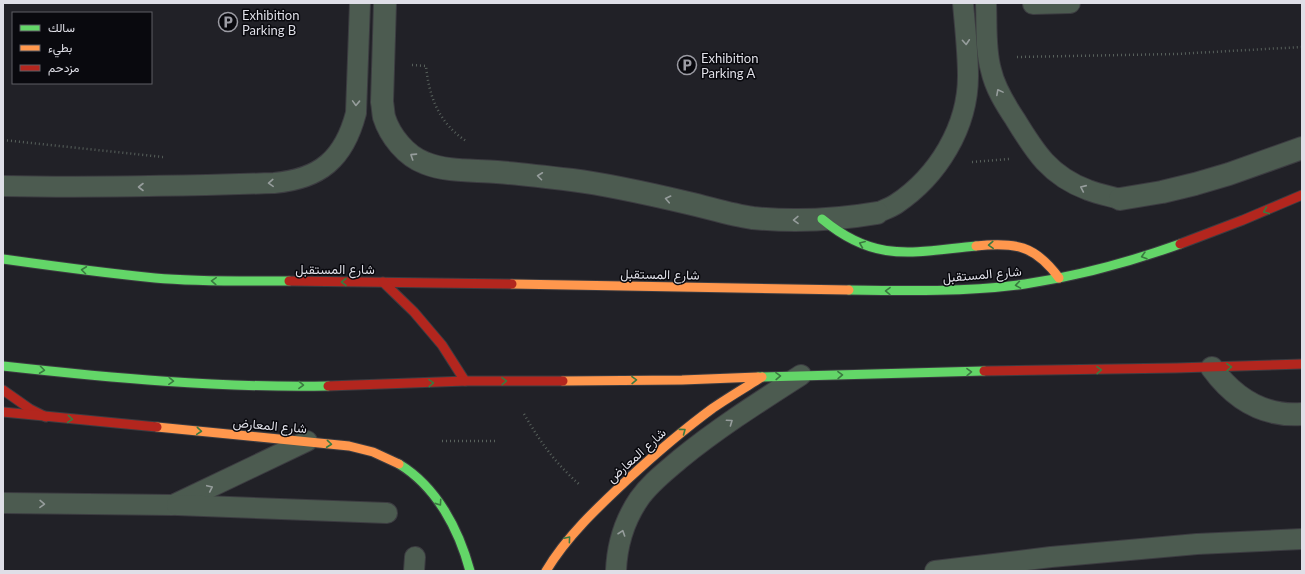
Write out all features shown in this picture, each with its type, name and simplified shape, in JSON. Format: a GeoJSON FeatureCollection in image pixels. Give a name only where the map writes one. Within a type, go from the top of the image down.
{"type":"FeatureCollection","features":[{"type":"Feature","properties":{"kind":"main road","name":"شارع المستقبل"},"geometry":{"type":"LineString","coordinates":[[3,259],[156,278],[229,282],[383,282],[921,291],[961,290],[1001,287],[1059,278],[1117,264],[1168,249],[1219,230],[1302,195]]}},
{"type":"Feature","properties":{"kind":"main road"},"geometry":{"type":"LineString","coordinates":[[822,219],[835,231],[851,240],[868,247],[886,251],[904,253],[992,244],[1008,244],[1023,248],[1037,255],[1050,266],[1059,278]]}},
{"type":"Feature","properties":{"kind":"main road"},"geometry":{"type":"LineString","coordinates":[[383,282],[414,312],[442,345],[465,381]]}},
{"type":"Feature","properties":{"kind":"main road"},"geometry":{"type":"LineString","coordinates":[[3,366],[124,378],[220,384],[317,386],[383,385],[465,381],[683,380],[800,375],[1212,368],[1302,364]]}},
{"type":"Feature","properties":{"kind":"main road","name":"شارع المعارض"},"geometry":{"type":"LineString","coordinates":[[546,571],[568,539],[604,502],[669,442],[714,407],[762,377]]}},
{"type":"Feature","properties":{"kind":"main road"},"geometry":{"type":"LineString","coordinates":[[3,390],[25,406],[46,417]]}},
{"type":"Feature","properties":{"kind":"main road","name":"شارع المعارض"},"geometry":{"type":"LineString","coordinates":[[3,412],[362,448],[404,467],[422,482],[446,513],[460,540],[470,571]]}},
{"type":"Feature","properties":{"kind":"street"},"geometry":{"type":"LineString","coordinates":[[385,3],[382,102],[384,117],[390,131],[398,143],[409,154],[424,163],[441,168],[574,180],[619,188],[752,218],[784,220],[822,219],[876,213]]}},
{"type":"Feature","properties":{"kind":"street"},"geometry":{"type":"LineString","coordinates":[[1120,198],[1162,192],[1195,184],[1229,174],[1302,148]]}},
{"type":"Feature","properties":{"kind":"street"},"geometry":{"type":"LineString","coordinates":[[1212,368],[1222,382],[1249,403],[1265,410],[1301,416]]}},
{"type":"Feature","properties":{"kind":"lane"},"geometry":{"type":"LineString","coordinates":[[3,186],[70,188],[172,187],[279,182],[307,177],[322,168],[335,157],[345,144],[352,129],[356,113],[360,3]]}},
{"type":"Feature","properties":{"kind":"lane"},"geometry":{"type":"LineString","coordinates":[[876,213],[895,205],[926,179],[946,151],[960,123],[966,100],[968,77],[963,3]]}},
{"type":"Feature","properties":{"kind":"lane"},"geometry":{"type":"LineString","coordinates":[[986,3],[988,57],[990,70],[996,87],[1019,127],[1039,157],[1055,172],[1074,184],[1088,191],[1120,198]]}},
{"type":"Feature","properties":{"kind":"lane"},"geometry":{"type":"LineString","coordinates":[[1034,4],[1070,3]]}},
{"type":"Feature","properties":{"kind":"lane"},"geometry":{"type":"LineString","coordinates":[[616,571],[620,537],[638,500],[651,483],[720,429],[800,375]]}},
{"type":"Feature","properties":{"kind":"lane"},"geometry":{"type":"LineString","coordinates":[[173,505],[307,442]]}},
{"type":"Feature","properties":{"kind":"lane"},"geometry":{"type":"LineString","coordinates":[[3,503],[173,505],[387,513]]}},
{"type":"Feature","properties":{"kind":"lane"},"geometry":{"type":"LineString","coordinates":[[935,571],[1059,556],[1197,544],[1302,539]]}},
{"type":"Feature","properties":{"kind":"path"},"geometry":{"type":"LineString","coordinates":[[988,57],[1176,54],[1302,47]]}},
{"type":"Feature","properties":{"kind":"path"},"geometry":{"type":"LineString","coordinates":[[524,414],[539,440],[558,464],[580,485],[604,502]]}},
{"type":"Feature","properties":{"kind":"path"},"geometry":{"type":"LineString","coordinates":[[442,441],[494,441]]}},
{"type":"Feature","properties":{"kind":"traffic: fast"},"geometry":{"type":"LineString","coordinates":[[822,219],[860,243],[878,249],[896,252],[914,252],[976,246]]}},
{"type":"Feature","properties":{"kind":"traffic: fast"},"geometry":{"type":"LineString","coordinates":[[849,290],[959,290],[1025,284],[1104,268],[1180,244]]}},
{"type":"Feature","properties":{"kind":"traffic: fast"},"geometry":{"type":"LineString","coordinates":[[3,259],[98,272],[172,279],[289,281]]}},
{"type":"Feature","properties":{"kind":"traffic: fast"},"geometry":{"type":"LineString","coordinates":[[3,366],[206,384],[328,386]]}},
{"type":"Feature","properties":{"kind":"traffic: fast"},"geometry":{"type":"LineString","coordinates":[[758,377],[984,371]]}},
{"type":"Feature","properties":{"kind":"traffic: fast"},"geometry":{"type":"LineString","coordinates":[[399,464],[425,485],[445,511],[460,540],[470,571]]}},
{"type":"Feature","properties":{"kind":"traffic: slow"},"geometry":{"type":"LineString","coordinates":[[976,246],[1002,245],[1023,248],[1032,252],[1041,259],[1059,278]]}},
{"type":"Feature","properties":{"kind":"traffic: slow"},"geometry":{"type":"LineString","coordinates":[[512,284],[849,290]]}},
{"type":"Feature","properties":{"kind":"traffic: slow"},"geometry":{"type":"LineString","coordinates":[[563,381],[682,380],[758,377]]}},
{"type":"Feature","properties":{"kind":"traffic: slow"},"geometry":{"type":"LineString","coordinates":[[546,571],[563,546],[583,523],[637,471],[702,416],[762,377]]}},
{"type":"Feature","properties":{"kind":"traffic: slow"},"geometry":{"type":"LineString","coordinates":[[157,427],[349,446],[373,452],[399,464]]}},
{"type":"Feature","properties":{"kind":"traffic: jam"},"geometry":{"type":"LineString","coordinates":[[1180,244],[1243,220],[1302,195]]}},
{"type":"Feature","properties":{"kind":"traffic: jam"},"geometry":{"type":"LineString","coordinates":[[289,281],[512,284]]}},
{"type":"Feature","properties":{"kind":"traffic: jam"},"geometry":{"type":"LineString","coordinates":[[383,282],[414,312],[442,345],[465,381]]}},
{"type":"Feature","properties":{"kind":"traffic: jam"},"geometry":{"type":"LineString","coordinates":[[984,371],[1176,368],[1302,364]]}},
{"type":"Feature","properties":{"kind":"traffic: jam"},"geometry":{"type":"LineString","coordinates":[[328,386],[466,381],[563,381]]}},
{"type":"Feature","properties":{"kind":"traffic: jam"},"geometry":{"type":"LineString","coordinates":[[3,390],[30,409],[46,417]]}},
{"type":"Feature","properties":{"kind":"traffic: jam"},"geometry":{"type":"LineString","coordinates":[[3,412],[157,427]]}},
{"type":"Feature","properties":{"kind":"place","name":"Exhibition Parking B"},"geometry":{"type":"Point","coordinates":[228,22]}},
{"type":"Feature","properties":{"kind":"place","name":"Exhibition Parking A"},"geometry":{"type":"Point","coordinates":[687,65]}}]}
